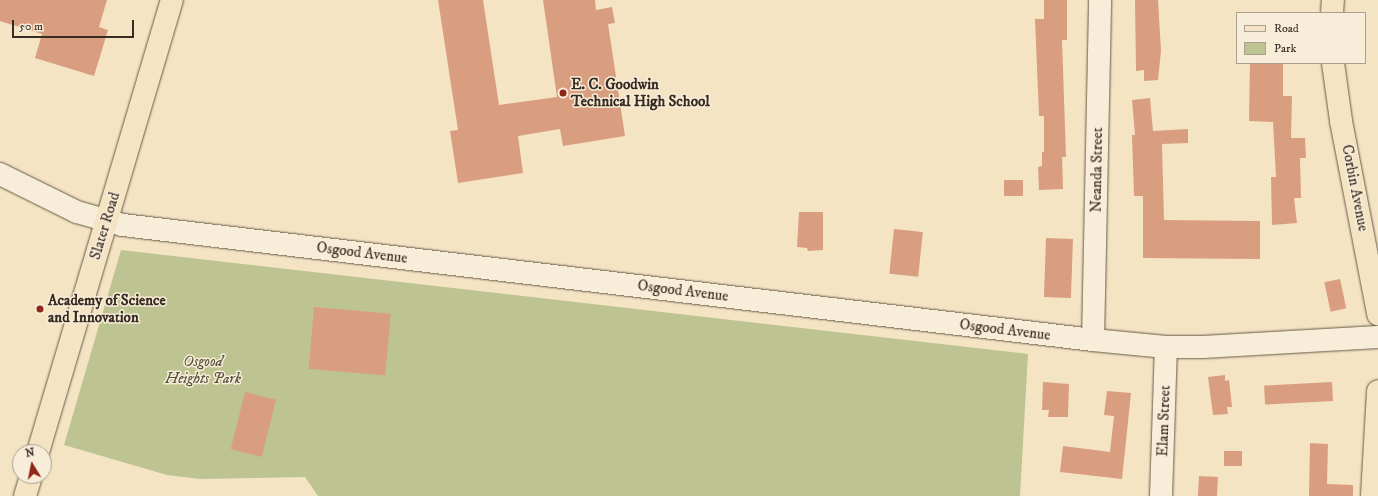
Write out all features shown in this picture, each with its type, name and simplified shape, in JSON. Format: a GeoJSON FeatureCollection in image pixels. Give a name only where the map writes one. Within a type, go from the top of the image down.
{"type":"FeatureCollection","features":[{"type":"Feature","properties":{"kind":"main road","name":"Slater Road"},"geometry":{"type":"LineString","coordinates":[[40,444],[172,0]]}},
{"type":"Feature","properties":{"kind":"main road"},"geometry":{"type":"LineString","coordinates":[[1332,12],[1333,0]]}},
{"type":"Feature","properties":{"kind":"main road","name":"Corbin Avenue"},"geometry":{"type":"LineString","coordinates":[[1333,64],[1342,121],[1378,314]]}},
{"type":"Feature","properties":{"kind":"main road"},"geometry":{"type":"LineString","coordinates":[[1372,496],[1378,391]]}},
{"type":"Feature","properties":{"kind":"main road"},"geometry":{"type":"LineString","coordinates":[[25,496],[29,484]]}},
{"type":"Feature","properties":{"kind":"street","name":"Neanda Street"},"geometry":{"type":"LineString","coordinates":[[1094,340],[1100,0]]}},
{"type":"Feature","properties":{"kind":"street","name":"Osgood Avenue"},"geometry":{"type":"LineString","coordinates":[[0,174],[77,212],[106,222],[1094,340],[1166,347],[1378,337]]}},
{"type":"Feature","properties":{"kind":"street","name":"Elam Street"},"geometry":{"type":"LineString","coordinates":[[1161,496],[1166,347]]}},
{"type":"Feature","properties":{"kind":"green space","name":"Osgood Heights Park"},"geometry":{"type":"Polygon","coordinates":[[[121,250],[1028,354],[1020,496],[318,496],[305,477],[200,479],[167,475],[64,445],[121,250]]]}},
{"type":"Feature","properties":{"kind":"building"},"geometry":{"type":"Polygon","coordinates":[[[0,0],[107,0],[99,27],[108,30],[94,76],[35,58],[42,34],[0,21],[0,0]]]}},
{"type":"Feature","properties":{"kind":"building"},"geometry":{"type":"Polygon","coordinates":[[[438,0],[483,0],[499,105],[557,97],[543,0],[595,0],[596,10],[612,7],[615,23],[608,24],[625,136],[563,146],[560,129],[518,136],[523,173],[458,183],[450,131],[458,130],[438,0]]]}},
{"type":"Feature","properties":{"kind":"building"},"geometry":{"type":"Polygon","coordinates":[[[1044,0],[1067,0],[1067,40],[1062,40],[1066,157],[1062,157],[1063,189],[1039,190],[1038,167],[1042,166],[1042,152],[1044,152],[1044,116],[1039,116],[1035,19],[1044,19],[1044,0]]]}},
{"type":"Feature","properties":{"kind":"building"},"geometry":{"type":"Polygon","coordinates":[[[1135,0],[1158,0],[1161,51],[1158,80],[1144,81],[1144,70],[1136,71],[1135,0]]]}},
{"type":"Feature","properties":{"kind":"building"},"geometry":{"type":"Polygon","coordinates":[[[1250,64],[1283,64],[1283,96],[1292,96],[1291,138],[1305,138],[1306,158],[1300,158],[1301,198],[1294,198],[1297,223],[1272,225],[1271,177],[1276,177],[1273,122],[1249,121],[1250,64]]]}},
{"type":"Feature","properties":{"kind":"building"},"geometry":{"type":"Polygon","coordinates":[[[1150,98],[1153,131],[1188,129],[1188,143],[1162,144],[1164,220],[1260,221],[1260,259],[1143,258],[1143,196],[1134,196],[1132,135],[1135,135],[1132,100],[1150,98]]]}},
{"type":"Feature","properties":{"kind":"building"},"geometry":{"type":"Polygon","coordinates":[[[1004,180],[1023,180],[1023,196],[1004,196],[1004,180]]]}},
{"type":"Feature","properties":{"kind":"building"},"geometry":{"type":"Polygon","coordinates":[[[799,212],[823,212],[823,250],[808,251],[807,248],[797,247],[799,212]]]}},
{"type":"Feature","properties":{"kind":"building"},"geometry":{"type":"Polygon","coordinates":[[[894,229],[923,232],[918,277],[889,274],[894,229]]]}},
{"type":"Feature","properties":{"kind":"building"},"geometry":{"type":"Polygon","coordinates":[[[1046,238],[1073,239],[1071,298],[1044,297],[1046,238]]]}},
{"type":"Feature","properties":{"kind":"building"},"geometry":{"type":"Polygon","coordinates":[[[1340,279],[1346,308],[1331,312],[1324,282],[1340,279]]]}},
{"type":"Feature","properties":{"kind":"building"},"geometry":{"type":"Polygon","coordinates":[[[314,307],[391,314],[385,375],[309,369],[314,307]]]}},
{"type":"Feature","properties":{"kind":"building"},"geometry":{"type":"Polygon","coordinates":[[[1225,375],[1225,381],[1229,380],[1232,407],[1227,407],[1228,414],[1213,415],[1208,377],[1225,375]]]}},
{"type":"Feature","properties":{"kind":"building"},"geometry":{"type":"Polygon","coordinates":[[[1043,382],[1069,384],[1068,417],[1048,417],[1049,410],[1042,410],[1043,382]]]}},
{"type":"Feature","properties":{"kind":"building"},"geometry":{"type":"Polygon","coordinates":[[[1332,382],[1333,401],[1265,405],[1264,386],[1332,382]]]}},
{"type":"Feature","properties":{"kind":"building"},"geometry":{"type":"Polygon","coordinates":[[[1107,391],[1131,393],[1122,479],[1060,472],[1063,446],[1110,452],[1114,416],[1104,415],[1107,391]]]}},
{"type":"Feature","properties":{"kind":"building"},"geometry":{"type":"Polygon","coordinates":[[[245,392],[276,400],[262,457],[231,449],[245,392]]]}},
{"type":"Feature","properties":{"kind":"building"},"geometry":{"type":"Polygon","coordinates":[[[1310,443],[1328,444],[1327,484],[1353,485],[1353,496],[1309,496],[1310,443]]]}},
{"type":"Feature","properties":{"kind":"building"},"geometry":{"type":"Polygon","coordinates":[[[1224,451],[1242,451],[1242,466],[1224,466],[1224,451]]]}},
{"type":"Feature","properties":{"kind":"building"},"geometry":{"type":"Polygon","coordinates":[[[1199,476],[1218,477],[1217,496],[1198,496],[1199,476]]]}},
{"type":"Feature","properties":{"kind":"place","name":"E. C. Goodwin Technical High School"},"geometry":{"type":"Point","coordinates":[563,93]}},
{"type":"Feature","properties":{"kind":"place","name":"Academy of Science and Innovation"},"geometry":{"type":"Point","coordinates":[40,309]}}]}
